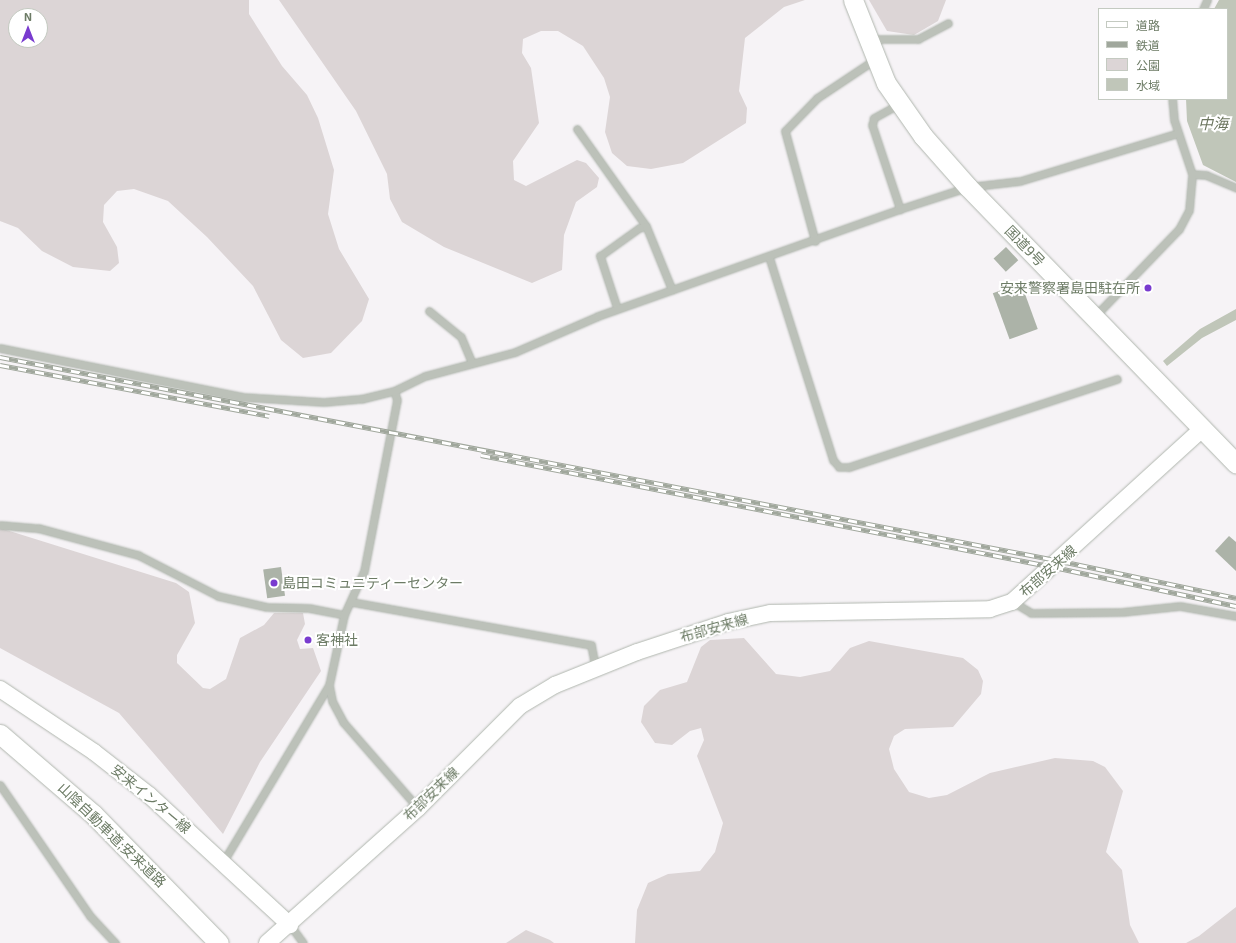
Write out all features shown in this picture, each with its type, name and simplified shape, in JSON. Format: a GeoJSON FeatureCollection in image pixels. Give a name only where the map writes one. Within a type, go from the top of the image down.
{"type":"FeatureCollection","features":[{"type":"Feature","properties":{"kind":"highway","name":"国道9号"},"geometry":{"type":"LineString","coordinates":[[853,0],[874,60],[899,104],[968,187],[1236,464]]}},
{"type":"Feature","properties":{"kind":"highway","name":"山陰自動車道;安来道路"},"geometry":{"type":"LineString","coordinates":[[0,734],[93,814],[215,938]]}},
{"type":"Feature","properties":{"kind":"main road","name":"布部安来線"},"geometry":{"type":"LineString","coordinates":[[267,943],[290,925],[418,808],[520,706],[595,666],[728,622],[770,613],[990,609],[1012,602],[1202,429]]}},
{"type":"Feature","properties":{"kind":"main road","name":"安来インター線"},"geometry":{"type":"LineString","coordinates":[[0,689],[94,752],[223,862],[290,925]]}},
{"type":"Feature","properties":{"kind":"street"},"geometry":{"type":"LineString","coordinates":[[866,40],[878,37],[918,39],[948,23]]}},
{"type":"Feature","properties":{"kind":"street"},"geometry":{"type":"LineString","coordinates":[[815,241],[785,131],[817,98],[874,60]]}},
{"type":"Feature","properties":{"kind":"street"},"geometry":{"type":"LineString","coordinates":[[1094,317],[1179,229],[1189,210],[1192,174],[1178,133],[1172,100]]}},
{"type":"Feature","properties":{"kind":"street"},"geometry":{"type":"LineString","coordinates":[[899,104],[874,118],[872,125],[900,209]]}},
{"type":"Feature","properties":{"kind":"street"},"geometry":{"type":"LineString","coordinates":[[576,129],[645,223],[672,290]]}},
{"type":"Feature","properties":{"kind":"street"},"geometry":{"type":"LineString","coordinates":[[0,348],[242,397],[324,402],[394,391],[424,376],[515,352],[598,316],[815,241],[900,209],[968,187],[1020,181],[1178,133]]}},
{"type":"Feature","properties":{"kind":"street"},"geometry":{"type":"LineString","coordinates":[[1192,174],[1206,175],[1236,188]]}},
{"type":"Feature","properties":{"kind":"street"},"geometry":{"type":"LineString","coordinates":[[616,305],[600,256],[645,223]]}},
{"type":"Feature","properties":{"kind":"street"},"geometry":{"type":"LineString","coordinates":[[769,257],[833,460],[839,467],[849,467],[1117,379]]}},
{"type":"Feature","properties":{"kind":"street"},"geometry":{"type":"LineString","coordinates":[[429,311],[461,337],[472,363]]}},
{"type":"Feature","properties":{"kind":"street"},"geometry":{"type":"LineString","coordinates":[[223,862],[328,685],[344,615],[352,602],[364,571],[397,400],[394,391]]}},
{"type":"Feature","properties":{"kind":"street"},"geometry":{"type":"LineString","coordinates":[[0,525],[38,528],[138,555],[230,599],[344,615]]}},
{"type":"Feature","properties":{"kind":"street"},"geometry":{"type":"LineString","coordinates":[[352,602],[590,645],[595,666]]}},
{"type":"Feature","properties":{"kind":"street"},"geometry":{"type":"LineString","coordinates":[[1012,602],[1031,613],[1122,612],[1180,606],[1236,616]]}},
{"type":"Feature","properties":{"kind":"street"},"geometry":{"type":"LineString","coordinates":[[328,685],[332,701],[343,722],[418,808]]}},
{"type":"Feature","properties":{"kind":"street"},"geometry":{"type":"LineString","coordinates":[[0,785],[90,916],[115,943]]}},
{"type":"Feature","properties":{"kind":"street"},"geometry":{"type":"LineString","coordinates":[[290,925],[303,943]]}},
{"type":"Feature","properties":{"kind":"green space"},"geometry":{"type":"Polygon","coordinates":[[[0,0],[249,0],[249,14],[282,66],[307,95],[318,118],[334,170],[328,214],[339,249],[369,299],[362,321],[331,353],[303,358],[281,340],[253,286],[207,237],[168,201],[134,189],[117,191],[104,205],[103,222],[117,247],[119,263],[110,271],[73,267],[42,251],[18,228],[0,221],[0,0]]]}},
{"type":"Feature","properties":{"kind":"green space"},"geometry":{"type":"Polygon","coordinates":[[[279,0],[805,0],[784,7],[745,38],[739,91],[747,108],[746,123],[683,163],[651,169],[627,166],[612,153],[605,132],[610,97],[604,78],[583,46],[558,31],[541,31],[523,39],[522,53],[531,68],[539,123],[513,161],[514,180],[526,186],[577,160],[586,163],[599,178],[597,187],[576,202],[564,235],[562,270],[532,283],[444,247],[402,222],[390,199],[387,174],[356,111],[279,0]]]}},
{"type":"Feature","properties":{"kind":"green space"},"geometry":{"type":"Polygon","coordinates":[[[869,0],[946,0],[938,21],[914,35],[887,31],[869,0]]]}},
{"type":"Feature","properties":{"kind":"green space"},"geometry":{"type":"Polygon","coordinates":[[[0,528],[176,583],[189,592],[195,623],[177,655],[177,663],[203,688],[210,689],[226,679],[240,638],[264,625],[274,613],[303,613],[305,624],[297,640],[300,649],[313,648],[321,671],[260,762],[223,834],[119,713],[0,648],[0,528]]]}},
{"type":"Feature","properties":{"kind":"green space"},"geometry":{"type":"Polygon","coordinates":[[[744,638],[776,674],[800,677],[830,671],[850,648],[869,641],[963,658],[978,670],[983,681],[981,694],[953,727],[905,729],[894,736],[889,749],[894,769],[909,792],[929,798],[947,795],[990,773],[1055,758],[1093,761],[1105,767],[1123,791],[1106,852],[1122,870],[1130,925],[1139,943],[635,943],[637,910],[648,883],[668,874],[700,871],[715,852],[723,823],[697,756],[704,740],[701,728],[690,731],[672,745],[655,743],[641,722],[644,706],[660,690],[687,682],[701,647],[710,640],[744,638]]]}},
{"type":"Feature","properties":{"kind":"green space"},"geometry":{"type":"Polygon","coordinates":[[[1236,907],[1236,943],[1186,943],[1199,936],[1236,907]]]}},
{"type":"Feature","properties":{"kind":"green space"},"geometry":{"type":"Polygon","coordinates":[[[526,930],[550,940],[554,943],[506,943],[526,930]]]}},
{"type":"Feature","properties":{"kind":"water","name":"中海"},"geometry":{"type":"Polygon","coordinates":[[[1219,0],[1236,0],[1236,182],[1203,165],[1187,121],[1186,100],[1228,100],[1228,8],[1215,8],[1219,0]]]}},
{"type":"Feature","properties":{"kind":"water"},"geometry":{"type":"Polygon","coordinates":[[[1236,309],[1236,320],[1202,338],[1167,366],[1163,361],[1200,329],[1236,309]]]}},
{"type":"Feature","properties":{"kind":"building"},"geometry":{"type":"Polygon","coordinates":[[[1006,247],[1018,260],[1006,272],[994,259],[1006,247]]]}},
{"type":"Feature","properties":{"kind":"building"},"geometry":{"type":"Polygon","coordinates":[[[1021,283],[1038,329],[1010,339],[993,293],[1021,283]]]}},
{"type":"Feature","properties":{"kind":"building"},"geometry":{"type":"Polygon","coordinates":[[[1229,536],[1236,542],[1236,571],[1215,551],[1229,536]]]}},
{"type":"Feature","properties":{"kind":"building","name":"島田コミュニティーセンター"},"geometry":{"type":"Polygon","coordinates":[[[281,567],[285,596],[267,598],[263,570],[281,567]]]}},
{"type":"Feature","properties":{"kind":"railway"},"geometry":{"type":"LineString","coordinates":[[0,357],[1061,561],[1236,598]]}},
{"type":"Feature","properties":{"kind":"railway"},"geometry":{"type":"LineString","coordinates":[[0,365],[269,416]]}},
{"type":"Feature","properties":{"kind":"railway"},"geometry":{"type":"LineString","coordinates":[[481,455],[1054,567],[1236,606]]}},
{"type":"Feature","properties":{"kind":"place","name":"安来警察署島田駐在所"},"geometry":{"type":"Point","coordinates":[1148,288]}},
{"type":"Feature","properties":{"kind":"place","name":"島田コミュニティーセンター"},"geometry":{"type":"Point","coordinates":[274,583]}},
{"type":"Feature","properties":{"kind":"place","name":"客神社"},"geometry":{"type":"Point","coordinates":[308,640]}}]}
